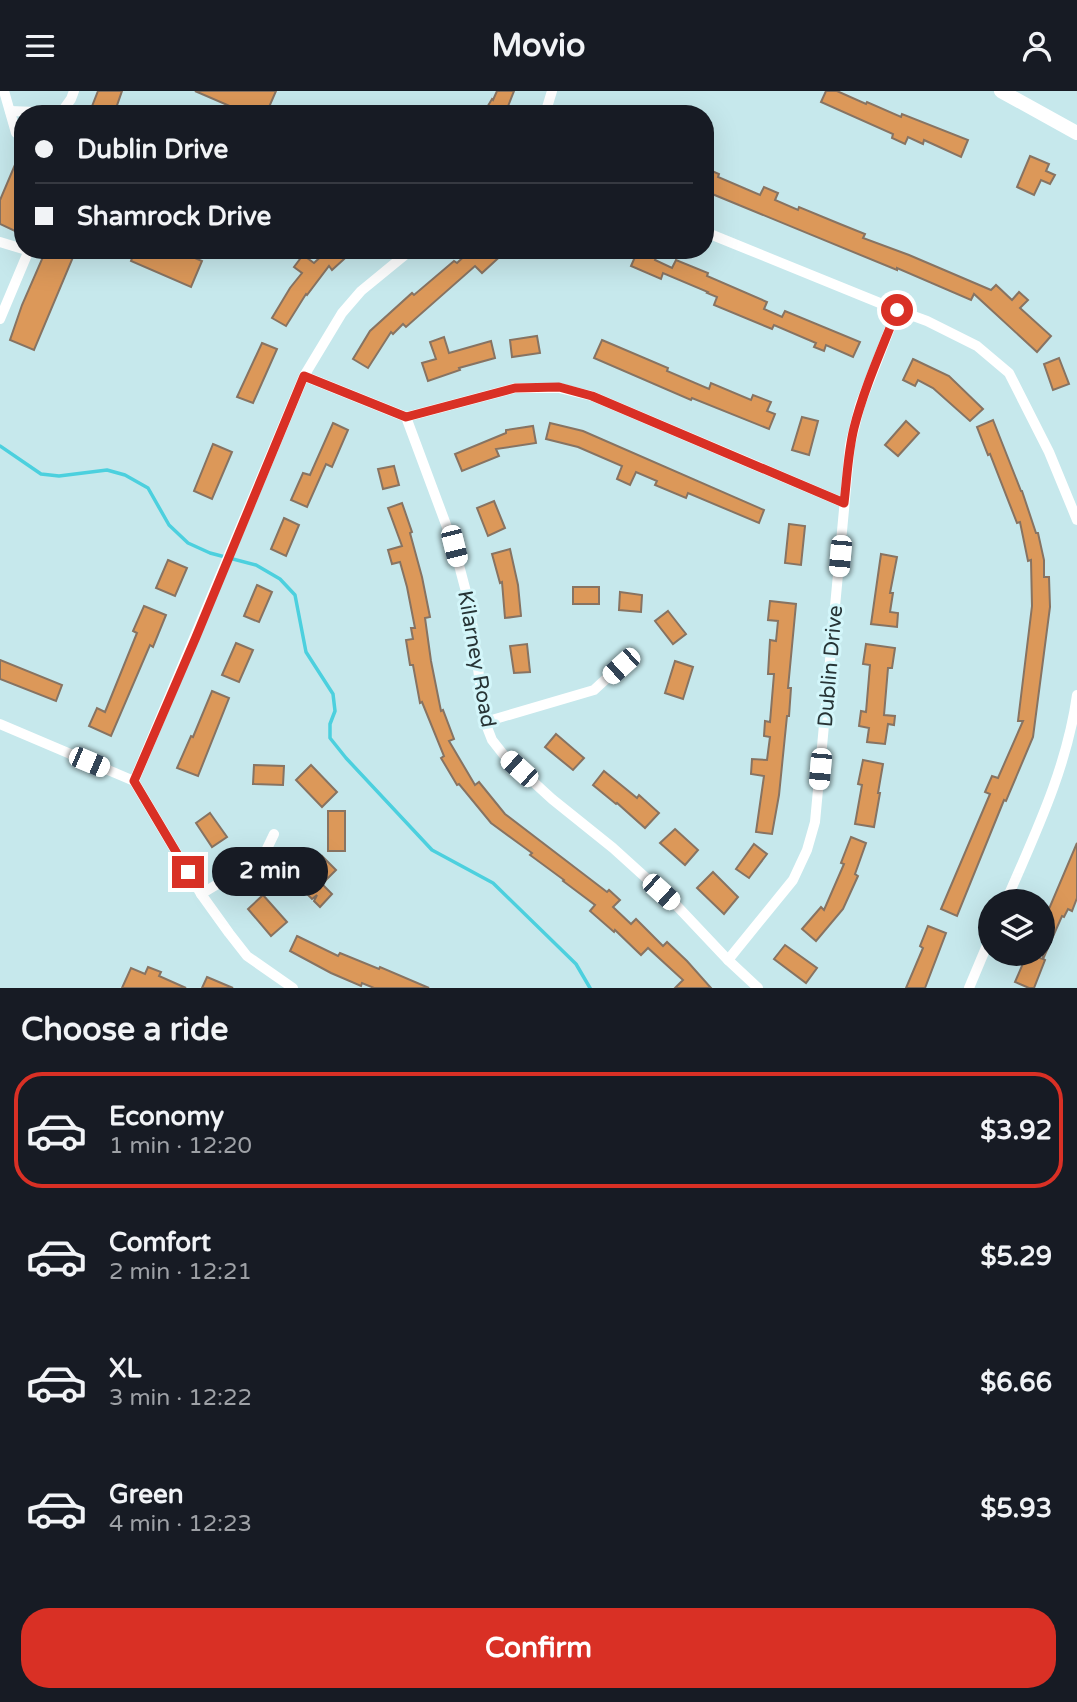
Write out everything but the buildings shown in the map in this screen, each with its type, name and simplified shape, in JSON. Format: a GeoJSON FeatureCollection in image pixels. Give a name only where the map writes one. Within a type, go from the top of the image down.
{"type":"FeatureCollection","features":[{"type":"Feature","properties":{"kind":"main road"},"geometry":{"type":"LineString","coordinates":[[1001,91],[1077,133]]}},
{"type":"Feature","properties":{"kind":"street"},"geometry":{"type":"LineString","coordinates":[[4,91],[14,126]]}},
{"type":"Feature","properties":{"kind":"street"},"geometry":{"type":"LineString","coordinates":[[10,111],[14,111]]}},
{"type":"Feature","properties":{"kind":"street"},"geometry":{"type":"LineString","coordinates":[[714,236],[927,321],[977,346],[1009,373],[1049,452],[1077,520]]}},
{"type":"Feature","properties":{"kind":"street"},"geometry":{"type":"LineString","coordinates":[[0,319],[25,259]]}},
{"type":"Feature","properties":{"kind":"street"},"geometry":{"type":"LineString","coordinates":[[134,781],[304,376],[342,313],[361,291],[400,259]]}},
{"type":"Feature","properties":{"kind":"street","name":"Dublin Drive"},"geometry":{"type":"LineString","coordinates":[[728,960],[793,880],[807,850],[815,822],[850,445],[860,405],[897,310]]}},
{"type":"Feature","properties":{"kind":"street"},"geometry":{"type":"LineString","coordinates":[[304,376],[406,417],[515,388],[559,387],[592,396],[844,503]]}},
{"type":"Feature","properties":{"kind":"street","name":"Kilarney Road"},"geometry":{"type":"LineString","coordinates":[[406,417],[454,546],[470,607],[485,722],[492,740],[503,754],[552,799],[613,848],[677,906],[758,988]]}},
{"type":"Feature","properties":{"kind":"street"},"geometry":{"type":"LineString","coordinates":[[485,722],[594,690],[621,666]]}},
{"type":"Feature","properties":{"kind":"street"},"geometry":{"type":"LineString","coordinates":[[1011,889],[1063,762],[1077,695]]}},
{"type":"Feature","properties":{"kind":"street"},"geometry":{"type":"LineString","coordinates":[[0,723],[134,781],[201,894],[247,957],[293,988]]}},
{"type":"Feature","properties":{"kind":"street"},"geometry":{"type":"LineString","coordinates":[[201,894],[263,857],[274,834]]}},
{"type":"Feature","properties":{"kind":"street"},"geometry":{"type":"LineString","coordinates":[[969,988],[978,966]]}},
{"type":"Feature","properties":{"kind":"waterway"},"geometry":{"type":"LineString","coordinates":[[0,446],[41,474],[59,476],[107,470],[125,475],[148,488],[169,525],[188,543],[210,553],[256,565],[280,579],[295,595],[306,652],[333,694],[335,711],[330,724],[330,738],[432,850],[493,883],[576,964],[590,988]]}},
{"type":"Feature","properties":{"kind":"route"},"geometry":{"type":"LineString","coordinates":[[188,872],[134,781],[304,376],[406,417],[515,388],[559,387],[592,396],[844,503],[850,445],[860,405],[897,310]]}}]}
